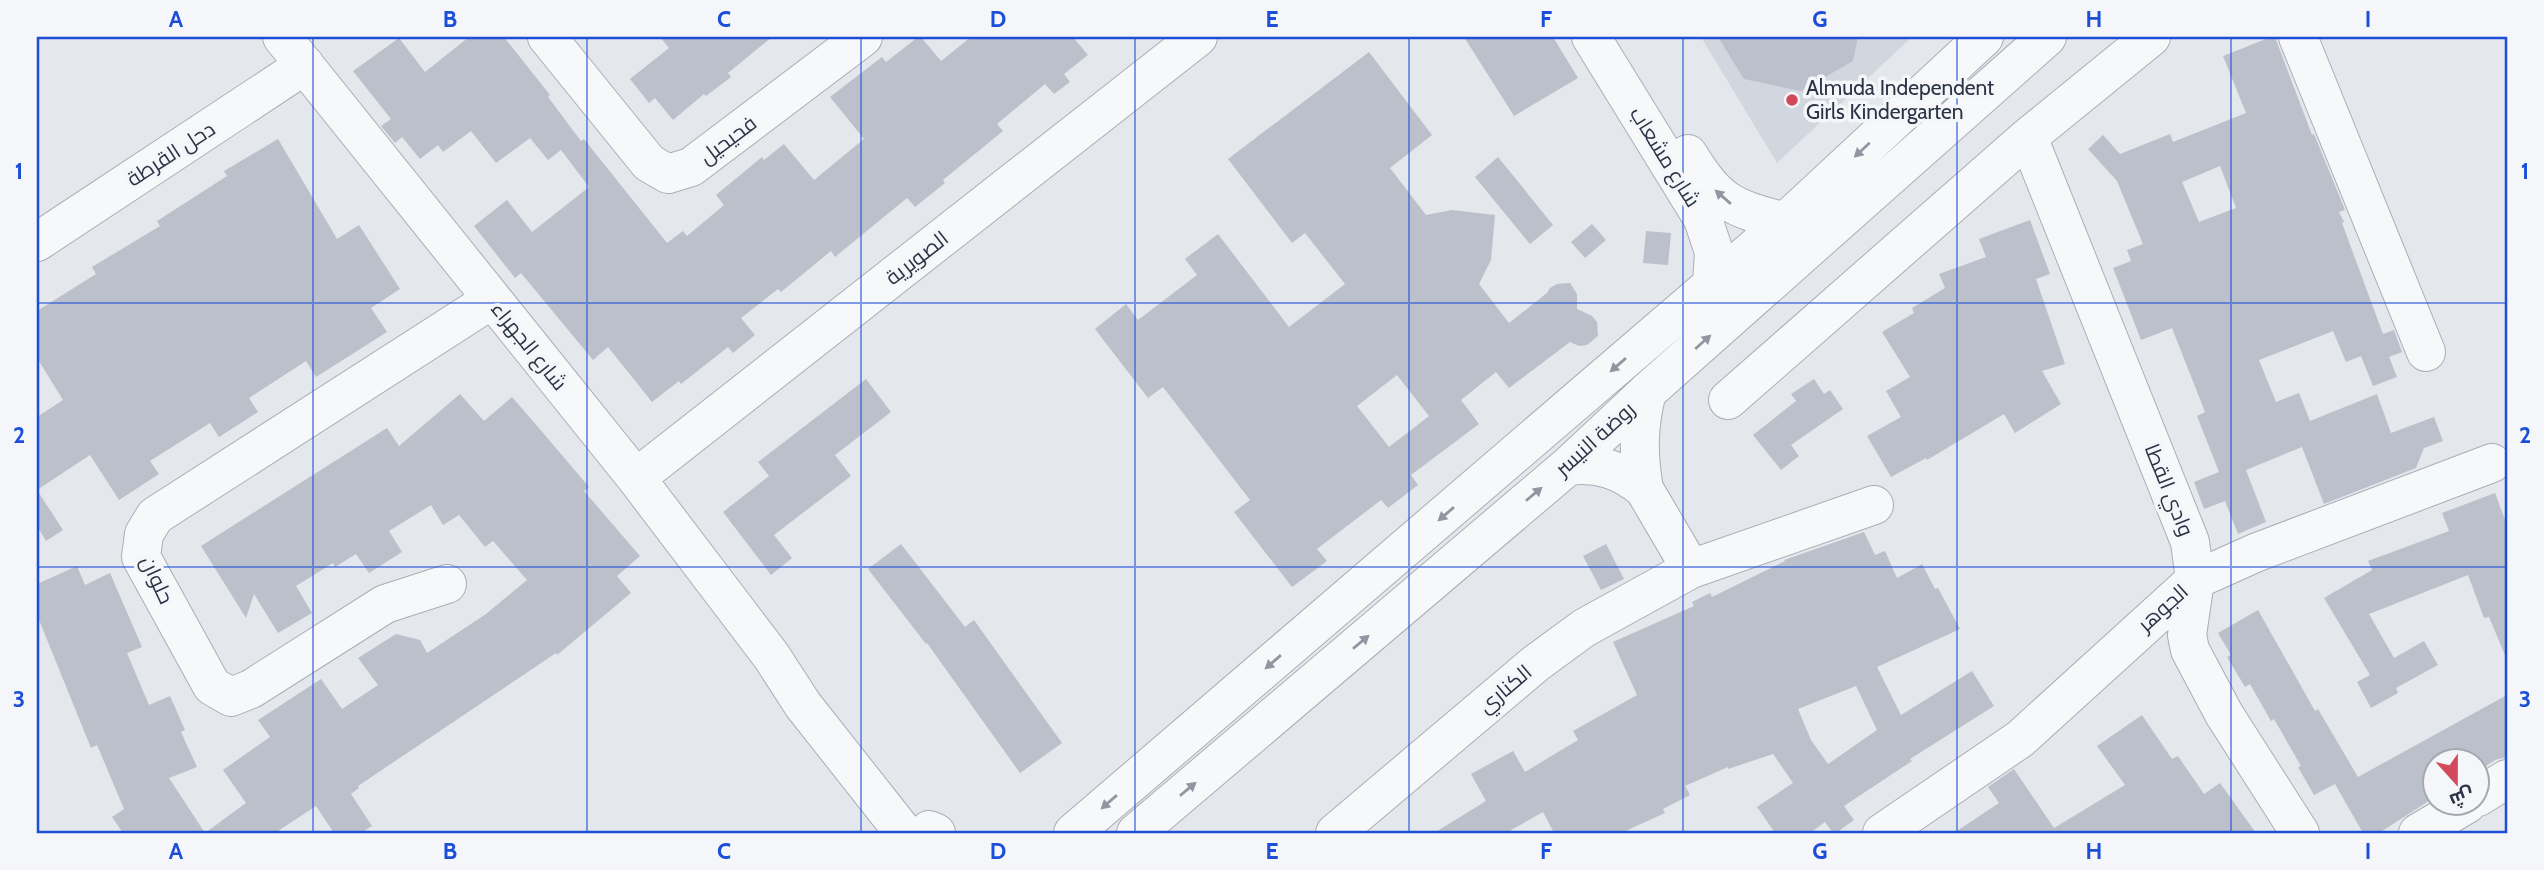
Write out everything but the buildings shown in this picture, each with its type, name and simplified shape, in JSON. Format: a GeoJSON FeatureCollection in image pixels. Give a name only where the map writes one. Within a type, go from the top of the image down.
{"type":"FeatureCollection","features":[{"type":"Feature","properties":{"kind":"street","name":"فحيحيل"},"geometry":{"type":"LineString","coordinates":[[547,37],[649,163],[668,174],[691,167],[863,37]]}},
{"type":"Feature","properties":{"kind":"street","name":"الصويرية"},"geometry":{"type":"LineString","coordinates":[[636,478],[1198,37]]}},
{"type":"Feature","properties":{"kind":"street","name":"شارع مشعاب"},"geometry":{"type":"LineString","coordinates":[[1591,37],[1703,219],[1714,252],[1712,285]]}},
{"type":"Feature","properties":{"kind":"street","name":"شارع مشعاب"},"geometry":{"type":"LineString","coordinates":[[1616,37],[1702,177],[1726,202],[1741,210],[1785,222]]}},
{"type":"Feature","properties":{"kind":"street","name":"روضة النيسر"},"geometry":{"type":"LineString","coordinates":[[1073,833],[1785,222],[1984,37]]}},
{"type":"Feature","properties":{"kind":"street","name":"روضة النيسر"},"geometry":{"type":"LineString","coordinates":[[1136,833],[1568,466],[1647,392],[2047,37]]}},
{"type":"Feature","properties":{"kind":"street"},"geometry":{"type":"LineString","coordinates":[[1728,400],[2028,137],[2151,37]]}},
{"type":"Feature","properties":{"kind":"street"},"geometry":{"type":"LineString","coordinates":[[2298,37],[2426,352]]}},
{"type":"Feature","properties":{"kind":"street","name":"شارع الجهراء"},"geometry":{"type":"LineString","coordinates":[[294,51],[636,478],[772,657],[803,705],[917,832]]}},
{"type":"Feature","properties":{"kind":"street","name":"دحل القرطة"},"geometry":{"type":"LineString","coordinates":[[37,242],[294,51]]}},
{"type":"Feature","properties":{"kind":"street","name":"وادي القطا"},"geometry":{"type":"LineString","coordinates":[[2028,137],[2190,542],[2195,580],[2187,635],[2190,650],[2224,715],[2300,833]]}},
{"type":"Feature","properties":{"kind":"street","name":"حلوان"},"geometry":{"type":"LineString","coordinates":[[447,584],[385,604],[251,689],[231,697],[212,687],[141,557],[144,534],[155,516],[491,300]]}},
{"type":"Feature","properties":{"kind":"street"},"geometry":{"type":"LineString","coordinates":[[1644,489],[1639,441],[1647,392]]}},
{"type":"Feature","properties":{"kind":"street","name":"الجوهر"},"geometry":{"type":"LineString","coordinates":[[1881,833],[2020,739],[2195,580],[2255,553],[2492,463]]}},
{"type":"Feature","properties":{"kind":"street"},"geometry":{"type":"LineString","coordinates":[[1568,466],[1581,464],[1609,468],[1622,473],[1644,489],[1691,569]]}},
{"type":"Feature","properties":{"kind":"street","name":"الكناري"},"geometry":{"type":"LineString","coordinates":[[1335,833],[1555,648],[1604,617],[1691,569],[1874,505]]}},
{"type":"Feature","properties":{"kind":"street"},"geometry":{"type":"LineString","coordinates":[[2418,833],[2442,818]]}},
{"type":"Feature","properties":{"kind":"shaded area","name":"Almuda Independent Girls Kindergarten"},"geometry":{"type":"Polygon","coordinates":[[[1701,37],[1912,37],[1777,163],[1701,37]]]}},
{"type":"Feature","properties":{"kind":"place","name":"Almuda Independent Girls Kindergarten"},"geometry":{"type":"Point","coordinates":[1792,100]}}]}
